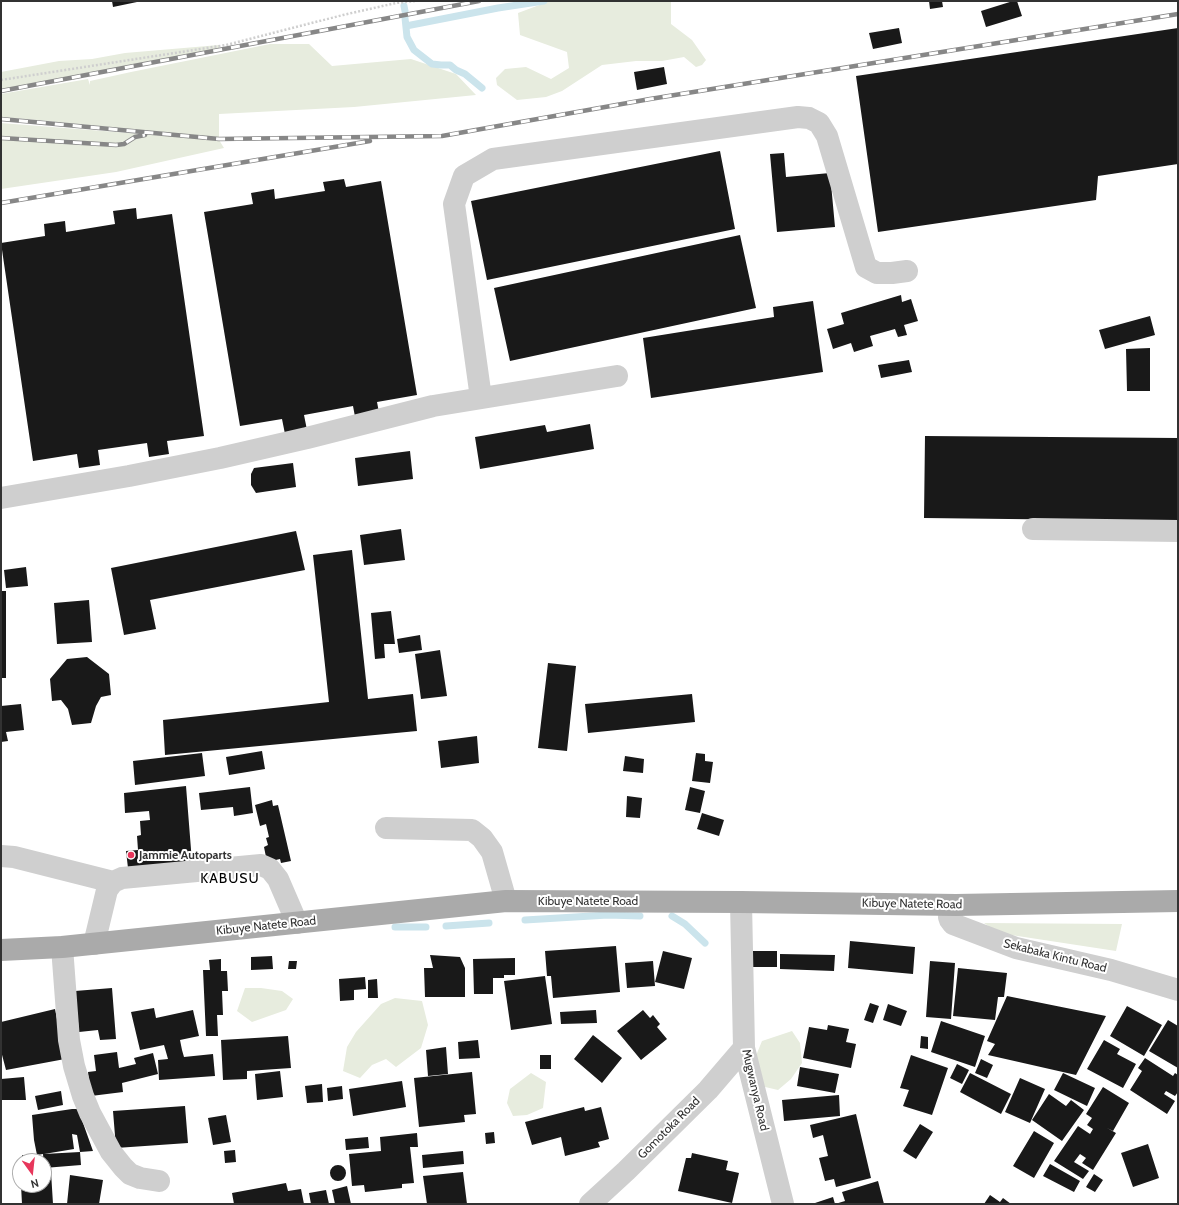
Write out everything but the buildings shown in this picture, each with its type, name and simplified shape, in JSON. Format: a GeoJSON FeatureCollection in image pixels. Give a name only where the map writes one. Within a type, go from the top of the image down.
{"type":"FeatureCollection","features":[{"type":"Feature","properties":{"kind":"main road","name":"Kibuye Natete Road"},"geometry":{"type":"LineString","coordinates":[[1,950],[94,944],[506,901],[741,902],[956,906],[1178,901]]}},
{"type":"Feature","properties":{"kind":"street"},"geometry":{"type":"LineString","coordinates":[[481,398],[454,204],[464,176],[493,159],[790,118],[809,118],[819,123],[827,136],[866,267],[877,273],[907,271]]}},
{"type":"Feature","properties":{"kind":"street"},"geometry":{"type":"LineString","coordinates":[[1,498],[128,476],[212,459],[307,438],[427,407],[617,376]]}},
{"type":"Feature","properties":{"kind":"street"},"geometry":{"type":"LineString","coordinates":[[1033,529],[1178,531]]}},
{"type":"Feature","properties":{"kind":"street"},"geometry":{"type":"LineString","coordinates":[[386,828],[472,830],[482,838],[492,852],[506,901]]}},
{"type":"Feature","properties":{"kind":"street"},"geometry":{"type":"LineString","coordinates":[[1,856],[14,856],[113,882]]}},
{"type":"Feature","properties":{"kind":"street"},"geometry":{"type":"LineString","coordinates":[[94,944],[107,890],[113,882],[122,878],[262,865],[270,869],[278,879],[297,923]]}},
{"type":"Feature","properties":{"kind":"street","name":"Mugwanya Road"},"geometry":{"type":"LineString","coordinates":[[741,902],[744,1048],[783,1204]]}},
{"type":"Feature","properties":{"kind":"street","name":"Sekabaka Kintu Road"},"geometry":{"type":"LineString","coordinates":[[956,906],[950,917],[953,924],[1016,948],[1111,970],[1178,990]]}},
{"type":"Feature","properties":{"kind":"street"},"geometry":{"type":"LineString","coordinates":[[62,947],[69,1040],[76,1073],[90,1113],[111,1152],[130,1174],[140,1178],[159,1181]]}},
{"type":"Feature","properties":{"kind":"street","name":"Gomotoka Road"},"geometry":{"type":"LineString","coordinates":[[590,1204],[626,1171],[708,1090],[744,1048]]}},
{"type":"Feature","properties":{"kind":"path"},"geometry":{"type":"LineString","coordinates":[[1,80],[226,45],[396,3],[415,1]]}},
{"type":"Feature","properties":{"kind":"shaded area"},"geometry":{"type":"Polygon","coordinates":[[[550,1],[671,1],[671,24],[692,40],[706,60],[702,65],[696,67],[684,57],[662,61],[636,61],[602,65],[562,91],[546,97],[517,100],[497,85],[496,78],[505,69],[526,67],[551,79],[569,68],[567,52],[520,35],[518,13],[550,1]]]}},
{"type":"Feature","properties":{"kind":"shaded area"},"geometry":{"type":"Polygon","coordinates":[[[270,44],[309,44],[332,66],[411,59],[456,74],[476,95],[354,107],[219,114],[219,138],[1,117],[1,94],[88,79],[90,85],[90,81],[270,44]]]}},
{"type":"Feature","properties":{"kind":"shaded area"},"geometry":{"type":"Polygon","coordinates":[[[219,45],[219,49],[1,90],[1,72],[59,61],[92,59],[125,53],[219,45]]]}},
{"type":"Feature","properties":{"kind":"shaded area"},"geometry":{"type":"Polygon","coordinates":[[[1,123],[219,140],[224,148],[116,172],[1,189],[1,123]]]}},
{"type":"Feature","properties":{"kind":"shaded area"},"geometry":{"type":"Polygon","coordinates":[[[984,923],[1122,924],[1116,951],[998,933],[984,923]]]}},
{"type":"Feature","properties":{"kind":"shaded area"},"geometry":{"type":"Polygon","coordinates":[[[245,988],[261,988],[282,991],[293,999],[286,1010],[252,1022],[237,1011],[245,988]]]}},
{"type":"Feature","properties":{"kind":"shaded area"},"geometry":{"type":"Polygon","coordinates":[[[395,998],[422,1001],[428,1025],[421,1048],[396,1067],[386,1059],[372,1065],[360,1078],[343,1071],[347,1047],[356,1032],[381,1004],[395,998]]]}},
{"type":"Feature","properties":{"kind":"shaded area"},"geometry":{"type":"Polygon","coordinates":[[[792,1031],[800,1043],[802,1063],[791,1079],[778,1090],[761,1086],[753,1063],[762,1041],[792,1031]]]}},
{"type":"Feature","properties":{"kind":"shaded area"},"geometry":{"type":"Polygon","coordinates":[[[531,1073],[546,1082],[543,1108],[527,1115],[513,1116],[507,1103],[510,1089],[531,1073]]]}},
{"type":"Feature","properties":{"kind":"waterway"},"geometry":{"type":"LineString","coordinates":[[406,26],[498,8],[544,1]]}},
{"type":"Feature","properties":{"kind":"waterway"},"geometry":{"type":"LineString","coordinates":[[404,6],[405,11]]}},
{"type":"Feature","properties":{"kind":"waterway"},"geometry":{"type":"LineString","coordinates":[[405,18],[407,37],[414,50],[432,64],[450,65],[456,70],[465,74],[482,88]]}},
{"type":"Feature","properties":{"kind":"waterway"},"geometry":{"type":"LineString","coordinates":[[525,920],[608,915],[640,916]]}},
{"type":"Feature","properties":{"kind":"waterway"},"geometry":{"type":"LineString","coordinates":[[672,916],[685,924],[705,943]]}},
{"type":"Feature","properties":{"kind":"waterway"},"geometry":{"type":"LineString","coordinates":[[446,926],[489,923]]}},
{"type":"Feature","properties":{"kind":"waterway"},"geometry":{"type":"LineString","coordinates":[[395,927],[426,927]]}},
{"type":"Feature","properties":{"kind":"railway"},"geometry":{"type":"LineString","coordinates":[[1,91],[479,1]]}},
{"type":"Feature","properties":{"kind":"railway"},"geometry":{"type":"LineString","coordinates":[[1,119],[219,139],[442,136],[650,99],[1178,14]]}},
{"type":"Feature","properties":{"kind":"railway"},"geometry":{"type":"LineString","coordinates":[[1,138],[116,145],[124,144],[135,137],[145,135]]}},
{"type":"Feature","properties":{"kind":"railway"},"geometry":{"type":"LineString","coordinates":[[1,203],[370,141]]}},
{"type":"Feature","properties":{"kind":"place","name":"Jammie Autoparts"},"geometry":{"type":"Point","coordinates":[131,855]}},
{"type":"Feature","properties":{"kind":"district","name":"KABUSU"},"geometry":{"type":"Point","coordinates":[230,879]}}]}
